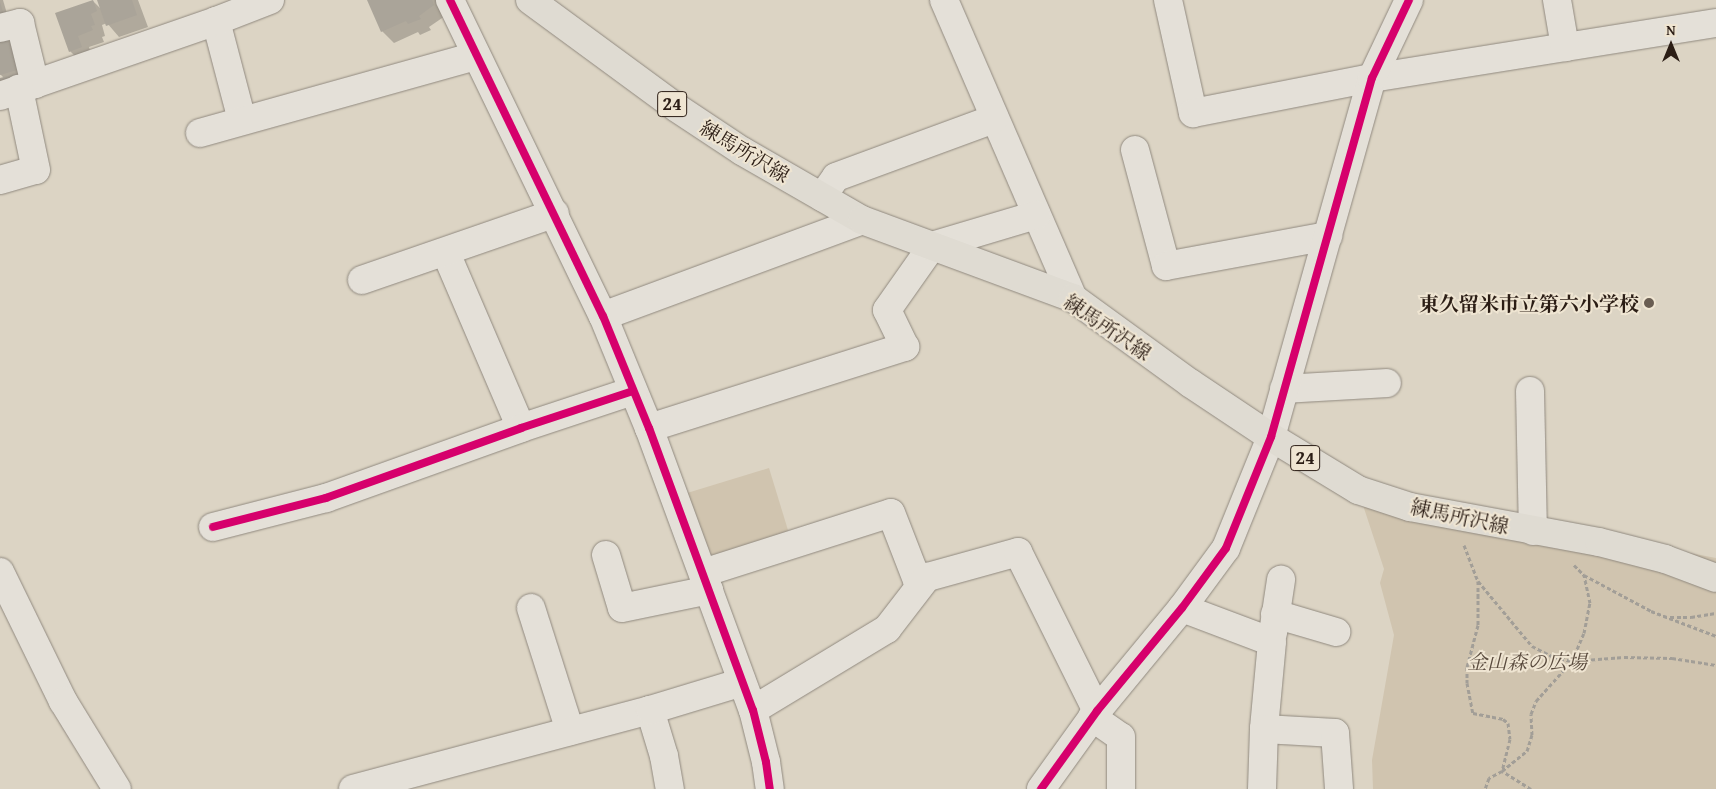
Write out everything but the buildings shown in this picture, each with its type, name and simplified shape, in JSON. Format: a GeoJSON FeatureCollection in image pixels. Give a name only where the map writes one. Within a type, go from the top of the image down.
{"type":"FeatureCollection","features":[{"type":"Feature","properties":{"kind":"main road","name":"練馬所沢線"},"geometry":{"type":"LineString","coordinates":[[530,0],[677,108],[742,151],[862,220],[1073,298],[1190,383],[1270,437],[1358,490],[1410,507],[1599,542],[1665,559],[1716,578]]}},
{"type":"Feature","properties":{"kind":"street"},"geometry":{"type":"LineString","coordinates":[[18,90],[216,21],[270,0]]}},
{"type":"Feature","properties":{"kind":"street"},"geometry":{"type":"LineString","coordinates":[[450,0],[475,56],[555,213],[603,316],[649,428],[753,710],[766,762],[770,789]]}},
{"type":"Feature","properties":{"kind":"street"},"geometry":{"type":"LineString","coordinates":[[944,0],[1073,298]]}},
{"type":"Feature","properties":{"kind":"street"},"geometry":{"type":"LineString","coordinates":[[1168,0],[1193,113],[1372,78],[1716,23]]}},
{"type":"Feature","properties":{"kind":"street"},"geometry":{"type":"LineString","coordinates":[[1042,789],[1094,714],[1182,608],[1226,548],[1270,437],[1372,78],[1409,0]]}},
{"type":"Feature","properties":{"kind":"street"},"geometry":{"type":"LineString","coordinates":[[1557,0],[1565,47]]}},
{"type":"Feature","properties":{"kind":"street"},"geometry":{"type":"LineString","coordinates":[[216,21],[242,120]]}},
{"type":"Feature","properties":{"kind":"street"},"geometry":{"type":"LineString","coordinates":[[0,28],[20,22],[18,90],[36,170],[0,180]]}},
{"type":"Feature","properties":{"kind":"street"},"geometry":{"type":"LineString","coordinates":[[200,133],[475,56]]}},
{"type":"Feature","properties":{"kind":"street"},"geometry":{"type":"LineString","coordinates":[[822,197],[836,177],[994,119]]}},
{"type":"Feature","properties":{"kind":"street"},"geometry":{"type":"LineString","coordinates":[[1135,150],[1166,266],[1328,236]]}},
{"type":"Feature","properties":{"kind":"street"},"geometry":{"type":"LineString","coordinates":[[362,280],[446,253],[555,213]]}},
{"type":"Feature","properties":{"kind":"street"},"geometry":{"type":"LineString","coordinates":[[649,428],[904,347],[887,310],[932,246],[1036,215]]}},
{"type":"Feature","properties":{"kind":"street"},"geometry":{"type":"LineString","coordinates":[[603,316],[862,220]]}},
{"type":"Feature","properties":{"kind":"street"},"geometry":{"type":"LineString","coordinates":[[446,253],[521,428]]}},
{"type":"Feature","properties":{"kind":"street"},"geometry":{"type":"LineString","coordinates":[[1284,389],[1387,383]]}},
{"type":"Feature","properties":{"kind":"street"},"geometry":{"type":"LineString","coordinates":[[213,527],[326,498],[521,428],[633,391]]}},
{"type":"Feature","properties":{"kind":"street"},"geometry":{"type":"LineString","coordinates":[[1530,391],[1533,531]]}},
{"type":"Feature","properties":{"kind":"street"},"geometry":{"type":"LineString","coordinates":[[606,555],[622,608],[706,581],[891,514],[917,580],[1018,552],[1094,714],[1121,737],[1121,789]]}},
{"type":"Feature","properties":{"kind":"street"},"geometry":{"type":"LineString","coordinates":[[1,575],[63,701],[116,789]]}},
{"type":"Feature","properties":{"kind":"street"},"geometry":{"type":"LineString","coordinates":[[753,710],[887,629],[927,577]]}},
{"type":"Feature","properties":{"kind":"street"},"geometry":{"type":"LineString","coordinates":[[1262,789],[1264,729],[1275,614],[1281,580]]}},
{"type":"Feature","properties":{"kind":"street"},"geometry":{"type":"LineString","coordinates":[[531,608],[570,731]]}},
{"type":"Feature","properties":{"kind":"street"},"geometry":{"type":"LineString","coordinates":[[1182,608],[1272,642]]}},
{"type":"Feature","properties":{"kind":"street"},"geometry":{"type":"LineString","coordinates":[[1275,614],[1336,632]]}},
{"type":"Feature","properties":{"kind":"street"},"geometry":{"type":"LineString","coordinates":[[353,789],[650,710],[742,682]]}},
{"type":"Feature","properties":{"kind":"street"},"geometry":{"type":"LineString","coordinates":[[650,710],[664,756],[670,789]]}},
{"type":"Feature","properties":{"kind":"street"},"geometry":{"type":"LineString","coordinates":[[1264,729],[1335,733],[1339,789]]}},
{"type":"Feature","properties":{"kind":"path"},"geometry":{"type":"LineString","coordinates":[[1456,516],[1478,581],[1478,625],[1468,667],[1468,683],[1473,713],[1503,719],[1508,723],[1510,739],[1502,771]]}},
{"type":"Feature","properties":{"kind":"path"},"geometry":{"type":"LineString","coordinates":[[1568,560],[1584,575],[1666,617],[1716,636]]}},
{"type":"Feature","properties":{"kind":"path"},"geometry":{"type":"LineString","coordinates":[[1485,789],[1489,778],[1502,771],[1527,751],[1532,735],[1531,714],[1536,701],[1572,661],[1584,633],[1590,603],[1584,575]]}},
{"type":"Feature","properties":{"kind":"path"},"geometry":{"type":"LineString","coordinates":[[1478,581],[1532,646],[1554,657],[1572,661],[1624,657],[1672,658],[1716,665]]}},
{"type":"Feature","properties":{"kind":"path"},"geometry":{"type":"LineString","coordinates":[[1666,617],[1691,617],[1716,613]]}},
{"type":"Feature","properties":{"kind":"path"},"geometry":{"type":"LineString","coordinates":[[1502,771],[1531,789]]}},
{"type":"Feature","properties":{"kind":"green space"},"geometry":{"type":"Polygon","coordinates":[[[769,468],[793,546],[696,576],[672,498],[769,468]]]}},
{"type":"Feature","properties":{"kind":"green space","name":"金山森の広場"},"geometry":{"type":"Polygon","coordinates":[[[1358,490],[1716,558],[1716,789],[1373,789],[1372,760],[1394,635],[1380,583],[1384,569],[1358,490]]]}},
{"type":"Feature","properties":{"kind":"cycle path"},"geometry":{"type":"LineString","coordinates":[[450,0],[603,316],[649,428],[753,710],[766,762],[770,789]]}},
{"type":"Feature","properties":{"kind":"cycle path"},"geometry":{"type":"LineString","coordinates":[[1041,789],[1097,711],[1182,608],[1226,548],[1271,437],[1372,78],[1409,0]]}},
{"type":"Feature","properties":{"kind":"cycle path"},"geometry":{"type":"LineString","coordinates":[[213,527],[326,498],[521,428],[633,391]]}},
{"type":"Feature","properties":{"kind":"place","name":"東久留米市立第六小学校"},"geometry":{"type":"Point","coordinates":[1649,303]}}]}
